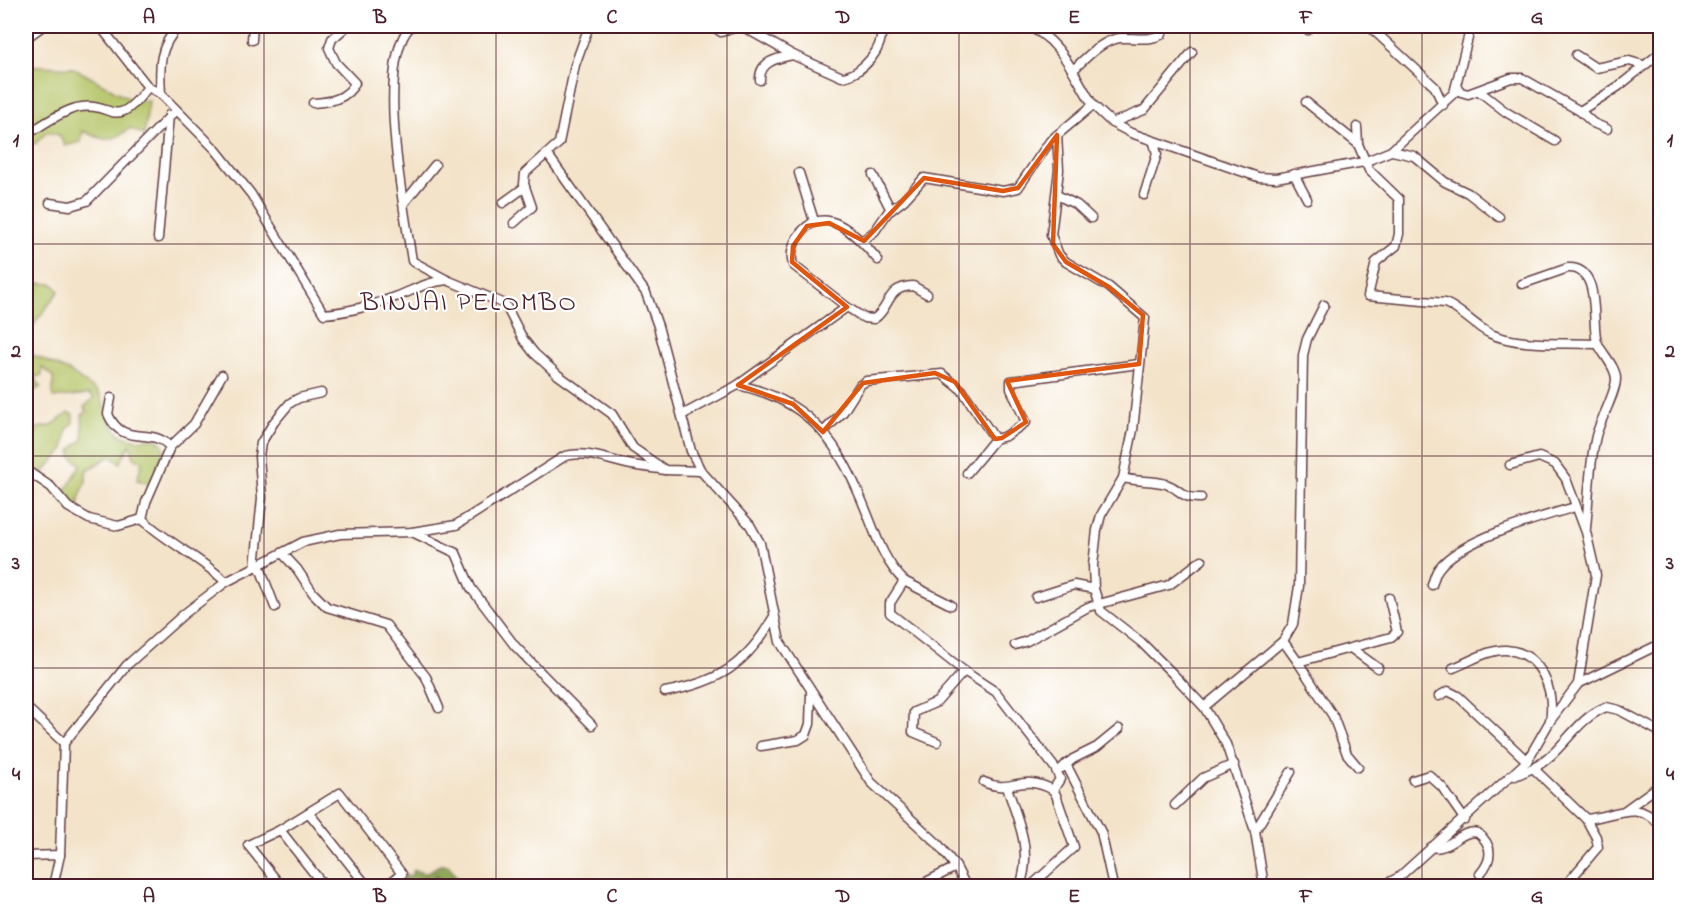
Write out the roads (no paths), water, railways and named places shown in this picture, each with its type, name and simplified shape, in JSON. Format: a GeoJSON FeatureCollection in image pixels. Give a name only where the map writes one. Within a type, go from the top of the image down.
{"type":"FeatureCollection","features":[{"type":"Feature","properties":{"kind":"street"},"geometry":{"type":"LineString","coordinates":[[26,38],[43,26]]}},
{"type":"Feature","properties":{"kind":"street"},"geometry":{"type":"LineString","coordinates":[[100,26],[148,87],[161,94]]}},
{"type":"Feature","properties":{"kind":"street"},"geometry":{"type":"LineString","coordinates":[[179,26],[170,35],[161,52],[161,94],[172,113],[216,150],[251,195],[324,314],[366,306],[427,282],[447,280]]}},
{"type":"Feature","properties":{"kind":"street"},"geometry":{"type":"LineString","coordinates":[[252,40],[254,26]]}},
{"type":"Feature","properties":{"kind":"street"},"geometry":{"type":"LineString","coordinates":[[314,103],[335,101],[348,92],[355,83],[329,53],[332,39],[347,26]]}},
{"type":"Feature","properties":{"kind":"street"},"geometry":{"type":"LineString","coordinates":[[443,26],[457,28],[471,26]]}},
{"type":"Feature","properties":{"kind":"street"},"geometry":{"type":"LineString","coordinates":[[514,224],[532,207],[525,187],[526,171],[548,154],[561,138],[574,65],[589,26]]}},
{"type":"Feature","properties":{"kind":"street"},"geometry":{"type":"LineString","coordinates":[[712,26],[721,32],[737,27],[745,28],[793,56],[838,76],[851,75],[863,65],[881,42],[880,26]]}},
{"type":"Feature","properties":{"kind":"street"},"geometry":{"type":"LineString","coordinates":[[1025,26],[1046,29],[1073,70],[1092,105],[1112,123],[1154,143],[1211,159],[1258,177],[1294,174],[1364,162],[1391,151],[1443,105],[1457,87],[1472,26]]}},
{"type":"Feature","properties":{"kind":"street"},"geometry":{"type":"LineString","coordinates":[[1369,26],[1435,87],[1443,105]]}},
{"type":"Feature","properties":{"kind":"street"},"geometry":{"type":"LineString","coordinates":[[408,27],[397,56],[393,82],[404,203],[412,261],[447,280],[505,304],[534,353],[558,375],[606,408],[620,424],[633,448],[665,470]]}},
{"type":"Feature","properties":{"kind":"street"},"geometry":{"type":"LineString","coordinates":[[1073,70],[1109,41],[1120,38],[1154,38],[1162,34]]}},
{"type":"Feature","properties":{"kind":"street"},"geometry":{"type":"LineString","coordinates":[[1112,123],[1144,110],[1192,52]]}},
{"type":"Feature","properties":{"kind":"street"},"geometry":{"type":"LineString","coordinates":[[1580,111],[1618,86],[1660,53]]}},
{"type":"Feature","properties":{"kind":"street"},"geometry":{"type":"LineString","coordinates":[[1576,55],[1596,68],[1629,61],[1643,65]]}},
{"type":"Feature","properties":{"kind":"street"},"geometry":{"type":"LineString","coordinates":[[760,80],[761,70],[769,62],[793,56]]}},
{"type":"Feature","properties":{"kind":"street"},"geometry":{"type":"LineString","coordinates":[[1457,87],[1464,94],[1479,91],[1511,78],[1522,78],[1580,111],[1593,123],[1607,129]]}},
{"type":"Feature","properties":{"kind":"street"},"geometry":{"type":"LineString","coordinates":[[26,135],[78,108],[124,112],[133,107],[148,87]]}},
{"type":"Feature","properties":{"kind":"street"},"geometry":{"type":"LineString","coordinates":[[1479,91],[1506,112],[1555,141]]}},
{"type":"Feature","properties":{"kind":"street"},"geometry":{"type":"LineString","coordinates":[[1306,102],[1358,144]]}},
{"type":"Feature","properties":{"kind":"street"},"geometry":{"type":"LineString","coordinates":[[862,241],[875,231],[891,210],[904,200],[924,177],[1004,192],[1014,190],[1023,183],[1036,158],[1057,135],[1092,105]]}},
{"type":"Feature","properties":{"kind":"street"},"geometry":{"type":"LineString","coordinates":[[50,203],[74,206],[87,201],[172,113]]}},
{"type":"Feature","properties":{"kind":"street"},"geometry":{"type":"LineString","coordinates":[[158,238],[172,113]]}},
{"type":"Feature","properties":{"kind":"street"},"geometry":{"type":"LineString","coordinates":[[1358,127],[1358,144],[1364,162],[1399,200],[1401,210],[1396,246],[1376,262],[1368,296],[1445,303],[1455,307],[1483,330],[1503,339],[1598,344]]}},
{"type":"Feature","properties":{"kind":"street"},"geometry":{"type":"LineString","coordinates":[[1057,135],[1057,195],[1051,235],[1059,255],[1109,287],[1126,304],[1143,315],[1137,407],[1123,478],[1101,515],[1097,530],[1093,566],[1094,589],[1098,603],[1111,620],[1141,642],[1204,707],[1226,744],[1255,831],[1263,883],[1253,886]]}},
{"type":"Feature","properties":{"kind":"street"},"geometry":{"type":"LineString","coordinates":[[1144,195],[1157,154],[1154,143]]}},
{"type":"Feature","properties":{"kind":"street"},"geometry":{"type":"LineString","coordinates":[[1391,151],[1414,156],[1445,182],[1468,193],[1499,217]]}},
{"type":"Feature","properties":{"kind":"street"},"geometry":{"type":"LineString","coordinates":[[548,154],[646,293],[691,451],[701,471],[750,525],[760,543],[773,618],[780,642],[871,782],[938,844],[956,867],[966,886]]}},
{"type":"Feature","properties":{"kind":"street"},"geometry":{"type":"LineString","coordinates":[[404,203],[435,165]]}},
{"type":"Feature","properties":{"kind":"street"},"geometry":{"type":"LineString","coordinates":[[799,173],[814,221]]}},
{"type":"Feature","properties":{"kind":"street"},"geometry":{"type":"LineString","coordinates":[[1294,174],[1307,199]]}},
{"type":"Feature","properties":{"kind":"street"},"geometry":{"type":"LineString","coordinates":[[873,175],[891,210]]}},
{"type":"Feature","properties":{"kind":"street"},"geometry":{"type":"LineString","coordinates":[[503,203],[525,187]]}},
{"type":"Feature","properties":{"kind":"street"},"geometry":{"type":"LineString","coordinates":[[1057,195],[1077,205],[1090,218]]}},
{"type":"Feature","properties":{"kind":"street"},"geometry":{"type":"LineString","coordinates":[[878,260],[848,229],[814,221],[807,226],[795,243],[792,262],[847,307],[872,320],[879,316],[890,295],[899,289],[912,286],[927,294]]}},
{"type":"Feature","properties":{"kind":"street"},"geometry":{"type":"LineString","coordinates":[[1522,284],[1563,270],[1576,269],[1594,294],[1594,325],[1598,344],[1616,380],[1595,440],[1586,532]]}},
{"type":"Feature","properties":{"kind":"street"},"geometry":{"type":"LineString","coordinates":[[1204,707],[1283,641],[1293,624],[1299,586],[1304,347],[1324,305]]}},
{"type":"Feature","properties":{"kind":"street"},"geometry":{"type":"LineString","coordinates":[[682,415],[738,385],[847,307]]}},
{"type":"Feature","properties":{"kind":"street"},"geometry":{"type":"LineString","coordinates":[[967,474],[995,439],[1006,436],[1026,422],[1010,384],[1011,381],[1139,364]]}},
{"type":"Feature","properties":{"kind":"street"},"geometry":{"type":"LineString","coordinates":[[823,432],[843,412],[863,383],[935,373],[948,377],[962,390],[995,439]]}},
{"type":"Feature","properties":{"kind":"street"},"geometry":{"type":"LineString","coordinates":[[142,519],[146,502],[170,447],[194,424],[222,375]]}},
{"type":"Feature","properties":{"kind":"street"},"geometry":{"type":"LineString","coordinates":[[738,385],[763,390],[794,404],[823,432],[858,490],[886,560],[904,580],[951,605]]}},
{"type":"Feature","properties":{"kind":"street"},"geometry":{"type":"LineString","coordinates":[[275,608],[257,566],[262,498],[259,456],[261,443],[274,422],[290,403],[299,398],[321,393]]}},
{"type":"Feature","properties":{"kind":"street"},"geometry":{"type":"LineString","coordinates":[[111,398],[108,414],[118,429],[130,435],[157,436],[170,447]]}},
{"type":"Feature","properties":{"kind":"street"},"geometry":{"type":"LineString","coordinates":[[53,886],[60,855],[64,743],[127,665],[205,596],[226,582],[303,542],[324,536],[412,532],[447,527],[465,521],[547,465],[577,453],[595,454],[630,465],[665,470],[701,471]]}},
{"type":"Feature","properties":{"kind":"street"},"geometry":{"type":"LineString","coordinates":[[1510,465],[1528,459],[1545,458],[1554,464],[1566,479],[1586,532],[1596,575],[1578,684]]}},
{"type":"Feature","properties":{"kind":"street"},"geometry":{"type":"LineString","coordinates":[[26,470],[51,487],[68,507],[89,519],[118,526],[142,519]]}},
{"type":"Feature","properties":{"kind":"street"},"geometry":{"type":"LineString","coordinates":[[1123,478],[1144,483],[1165,484],[1185,497],[1201,498]]}},
{"type":"Feature","properties":{"kind":"street"},"geometry":{"type":"LineString","coordinates":[[1432,585],[1440,566],[1476,542],[1510,527],[1575,507]]}},
{"type":"Feature","properties":{"kind":"street"},"geometry":{"type":"LineString","coordinates":[[142,519],[162,538],[226,582]]}},
{"type":"Feature","properties":{"kind":"street"},"geometry":{"type":"LineString","coordinates":[[412,532],[456,554],[471,588],[515,646],[592,725]]}},
{"type":"Feature","properties":{"kind":"street"},"geometry":{"type":"LineString","coordinates":[[282,553],[327,607],[386,626],[397,644],[426,677],[439,708]]}},
{"type":"Feature","properties":{"kind":"street"},"geometry":{"type":"LineString","coordinates":[[1015,645],[1098,603],[1160,588],[1179,580],[1202,560]]}},
{"type":"Feature","properties":{"kind":"street"},"geometry":{"type":"LineString","coordinates":[[904,580],[890,603],[890,613],[1004,700],[1058,772],[1059,783],[1053,790]]}},
{"type":"Feature","properties":{"kind":"street"},"geometry":{"type":"LineString","coordinates":[[1036,597],[1074,585],[1094,589]]}},
{"type":"Feature","properties":{"kind":"street"},"geometry":{"type":"LineString","coordinates":[[1298,662],[1383,640],[1397,632],[1389,598]]}},
{"type":"Feature","properties":{"kind":"street"},"geometry":{"type":"LineString","coordinates":[[665,692],[703,684],[721,675],[757,646],[773,618]]}},
{"type":"Feature","properties":{"kind":"street"},"geometry":{"type":"LineString","coordinates":[[1283,641],[1333,716],[1347,754],[1358,767]]}},
{"type":"Feature","properties":{"kind":"street"},"geometry":{"type":"LineString","coordinates":[[1530,765],[1550,721],[1578,684],[1660,645]]}},
{"type":"Feature","properties":{"kind":"street"},"geometry":{"type":"LineString","coordinates":[[1352,649],[1378,668]]}},
{"type":"Feature","properties":{"kind":"street"},"geometry":{"type":"LineString","coordinates":[[1453,668],[1500,651],[1517,653],[1542,671],[1551,702],[1550,721]]}},
{"type":"Feature","properties":{"kind":"street"},"geometry":{"type":"LineString","coordinates":[[937,742],[913,732],[912,716],[917,710],[936,702],[964,671]]}},
{"type":"Feature","properties":{"kind":"street"},"geometry":{"type":"LineString","coordinates":[[761,746],[798,740],[806,735],[810,724],[811,692]]}},
{"type":"Feature","properties":{"kind":"street"},"geometry":{"type":"LineString","coordinates":[[1438,696],[1448,692],[1458,696],[1586,819],[1596,837],[1598,848],[1565,886]]}},
{"type":"Feature","properties":{"kind":"street"},"geometry":{"type":"LineString","coordinates":[[1382,886],[1399,878],[1509,778],[1530,765],[1550,757],[1586,719],[1606,706],[1619,710],[1660,732]]}},
{"type":"Feature","properties":{"kind":"street"},"geometry":{"type":"LineString","coordinates":[[26,707],[64,743]]}},
{"type":"Feature","properties":{"kind":"street"},"geometry":{"type":"LineString","coordinates":[[1058,772],[1066,764],[1097,747],[1119,729]]}},
{"type":"Feature","properties":{"kind":"street"},"geometry":{"type":"LineString","coordinates":[[1066,764],[1101,832],[1113,886]]}},
{"type":"Feature","properties":{"kind":"street"},"geometry":{"type":"LineString","coordinates":[[1175,805],[1203,778],[1234,764]]}},
{"type":"Feature","properties":{"kind":"street"},"geometry":{"type":"LineString","coordinates":[[1255,831],[1292,772]]}},
{"type":"Feature","properties":{"kind":"street"},"geometry":{"type":"LineString","coordinates":[[1413,780],[1429,775],[1442,787],[1465,820]]}},
{"type":"Feature","properties":{"kind":"street"},"geometry":{"type":"LineString","coordinates":[[984,782],[998,788],[1025,781],[1053,790]]}},
{"type":"Feature","properties":{"kind":"street"},"geometry":{"type":"LineString","coordinates":[[1624,811],[1660,785]]}},
{"type":"Feature","properties":{"kind":"street"},"geometry":{"type":"LineString","coordinates":[[1008,787],[1026,850],[1025,872],[1020,886]]}},
{"type":"Feature","properties":{"kind":"street"},"geometry":{"type":"LineString","coordinates":[[1030,886],[1074,847],[1053,790]]}},
{"type":"Feature","properties":{"kind":"street"},"geometry":{"type":"LineString","coordinates":[[281,886],[248,845],[280,830],[340,793],[402,874],[385,886]]}},
{"type":"Feature","properties":{"kind":"street"},"geometry":{"type":"LineString","coordinates":[[1586,819],[1624,811],[1645,810],[1660,825]]}},
{"type":"Feature","properties":{"kind":"street"},"geometry":{"type":"LineString","coordinates":[[309,813],[367,886]]}},
{"type":"Feature","properties":{"kind":"street"},"geometry":{"type":"LineString","coordinates":[[280,830],[324,886]]}},
{"type":"Feature","properties":{"kind":"street"},"geometry":{"type":"LineString","coordinates":[[1431,847],[1441,848],[1469,832],[1478,833],[1489,845],[1490,853],[1488,865],[1480,874]]}},
{"type":"Feature","properties":{"kind":"street"},"geometry":{"type":"LineString","coordinates":[[26,856],[60,855]]}},
{"type":"Feature","properties":{"kind":"street"},"geometry":{"type":"LineString","coordinates":[[918,886],[956,867]]}},
{"type":"Feature","properties":{"kind":"district","name":"BINJAI PELOMBO"},"geometry":{"type":"Point","coordinates":[469,301]}}]}
